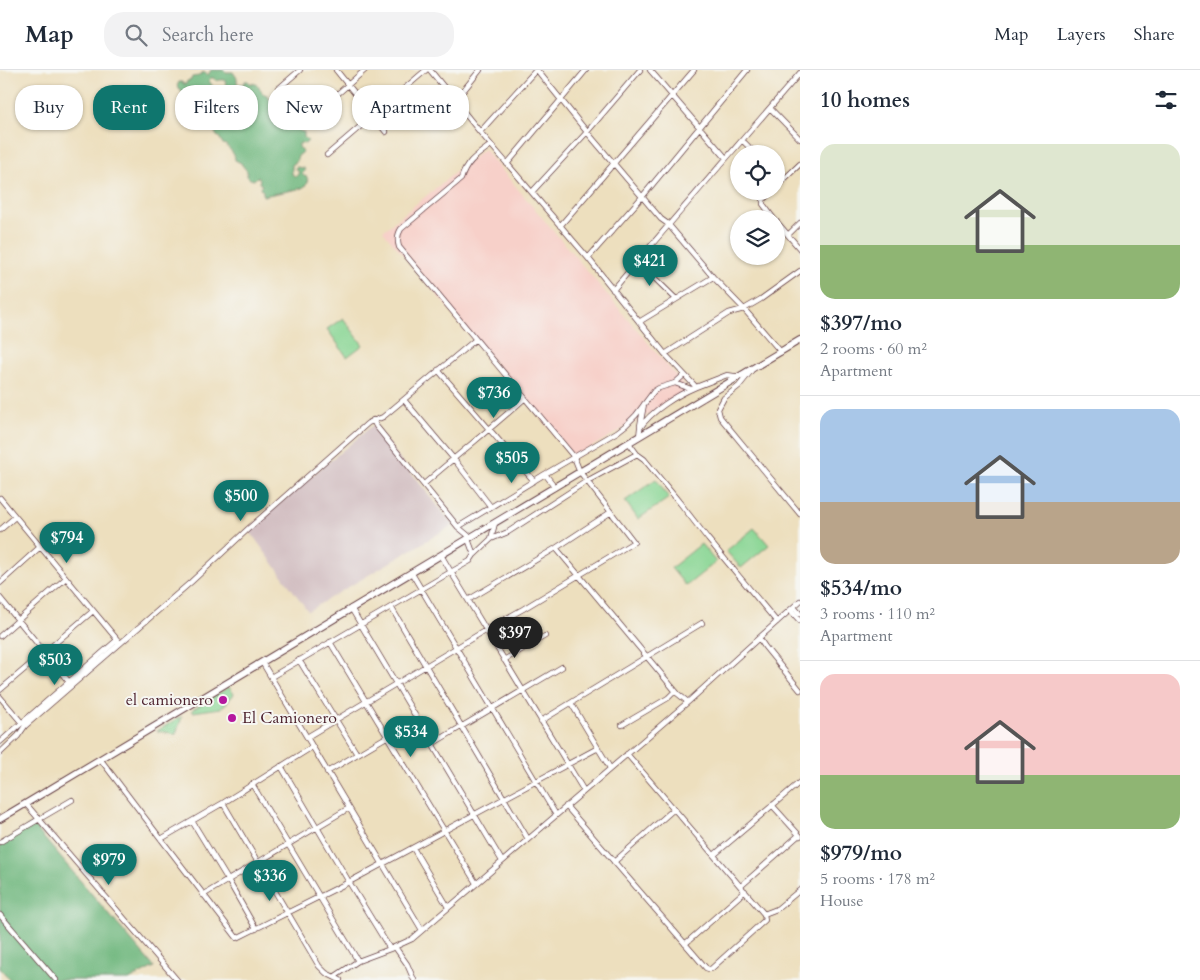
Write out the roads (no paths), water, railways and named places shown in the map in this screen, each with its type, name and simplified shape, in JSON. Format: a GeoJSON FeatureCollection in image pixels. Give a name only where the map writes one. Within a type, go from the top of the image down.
{"type":"FeatureCollection","features":[{"type":"Feature","properties":{"kind":"highway"},"geometry":{"type":"LineString","coordinates":[[0,819],[800,340]]}},
{"type":"Feature","properties":{"kind":"street"},"geometry":{"type":"LineString","coordinates":[[283,85],[300,70]]}},
{"type":"Feature","properties":{"kind":"street"},"geometry":{"type":"LineString","coordinates":[[336,70],[352,90]]}},
{"type":"Feature","properties":{"kind":"street"},"geometry":{"type":"LineString","coordinates":[[342,90],[365,70]]}},
{"type":"Feature","properties":{"kind":"street"},"geometry":{"type":"LineString","coordinates":[[410,85],[428,70],[441,85]]}},
{"type":"Feature","properties":{"kind":"street"},"geometry":{"type":"LineString","coordinates":[[468,85],[480,70]]}},
{"type":"Feature","properties":{"kind":"street"},"geometry":{"type":"LineString","coordinates":[[480,132],[537,70],[642,196],[781,352]]}},
{"type":"Feature","properties":{"kind":"street"},"geometry":{"type":"LineString","coordinates":[[507,164],[586,70]]}},
{"type":"Feature","properties":{"kind":"street"},"geometry":{"type":"LineString","coordinates":[[532,192],[640,70]]}},
{"type":"Feature","properties":{"kind":"street"},"geometry":{"type":"LineString","coordinates":[[650,70],[726,158]]}},
{"type":"Feature","properties":{"kind":"street"},"geometry":{"type":"LineString","coordinates":[[560,226],[694,70]]}},
{"type":"Feature","properties":{"kind":"street"},"geometry":{"type":"LineString","coordinates":[[588,258],[747,70]]}},
{"type":"Feature","properties":{"kind":"street"},"geometry":{"type":"LineString","coordinates":[[614,290],[668,224],[800,73]]}},
{"type":"Feature","properties":{"kind":"street"},"geometry":{"type":"LineString","coordinates":[[770,108],[800,139]]}},
{"type":"Feature","properties":{"kind":"street"},"geometry":{"type":"LineString","coordinates":[[469,118],[588,258],[693,388]]}},
{"type":"Feature","properties":{"kind":"street"},"geometry":{"type":"LineString","coordinates":[[326,155],[356,130]]}},
{"type":"Feature","properties":{"kind":"street"},"geometry":{"type":"LineString","coordinates":[[742,140],[747,145]]}},
{"type":"Feature","properties":{"kind":"street"},"geometry":{"type":"LineString","coordinates":[[307,737],[634,542],[580,472],[574,457],[399,247],[397,241],[401,229],[461,179],[469,161],[491,145]]}},
{"type":"Feature","properties":{"kind":"street"},"geometry":{"type":"LineString","coordinates":[[785,178],[800,164]]}},
{"type":"Feature","properties":{"kind":"street"},"geometry":{"type":"LineString","coordinates":[[788,235],[800,223]]}},
{"type":"Feature","properties":{"kind":"street"},"geometry":{"type":"LineString","coordinates":[[785,232],[800,249]]}},
{"type":"Feature","properties":{"kind":"street"},"geometry":{"type":"LineString","coordinates":[[637,261],[676,298]]}},
{"type":"Feature","properties":{"kind":"street"},"geometry":{"type":"LineString","coordinates":[[665,354],[729,313],[744,309],[761,299],[800,271]]}},
{"type":"Feature","properties":{"kind":"street"},"geometry":{"type":"LineString","coordinates":[[640,322],[676,298],[713,277]]}},
{"type":"Feature","properties":{"kind":"street"},"geometry":{"type":"LineString","coordinates":[[0,742],[118,641],[191,582],[368,423],[383,417],[475,340]]}},
{"type":"Feature","properties":{"kind":"street"},"geometry":{"type":"LineString","coordinates":[[752,369],[739,386],[724,398],[718,409],[720,417],[800,514]]}},
{"type":"Feature","properties":{"kind":"street"},"geometry":{"type":"LineString","coordinates":[[438,370],[534,481]]}},
{"type":"Feature","properties":{"kind":"street"},"geometry":{"type":"LineString","coordinates":[[640,428],[669,402],[693,388],[727,375],[740,376]]}},
{"type":"Feature","properties":{"kind":"street"},"geometry":{"type":"LineString","coordinates":[[458,527],[617,432],[626,425],[654,391],[675,383],[684,376]]}},
{"type":"Feature","properties":{"kind":"street"},"geometry":{"type":"LineString","coordinates":[[675,383],[693,388]]}},
{"type":"Feature","properties":{"kind":"street"},"geometry":{"type":"LineString","coordinates":[[424,484],[453,458],[490,430],[525,398]]}},
{"type":"Feature","properties":{"kind":"street"},"geometry":{"type":"LineString","coordinates":[[404,400],[491,507]]}},
{"type":"Feature","properties":{"kind":"street"},"geometry":{"type":"LineString","coordinates":[[639,436],[644,403]]}},
{"type":"Feature","properties":{"kind":"street"},"geometry":{"type":"LineString","coordinates":[[373,420],[458,527],[469,538],[474,555]]}},
{"type":"Feature","properties":{"kind":"street"},"geometry":{"type":"LineString","coordinates":[[629,443],[777,622]]}},
{"type":"Feature","properties":{"kind":"street"},"geometry":{"type":"LineString","coordinates":[[271,677],[470,561],[491,539],[508,532],[587,481],[637,454]]}},
{"type":"Feature","properties":{"kind":"street"},"geometry":{"type":"LineString","coordinates":[[545,474],[554,488]]}},
{"type":"Feature","properties":{"kind":"street"},"geometry":{"type":"LineString","coordinates":[[0,498],[118,641]]}},
{"type":"Feature","properties":{"kind":"street"},"geometry":{"type":"LineString","coordinates":[[468,600],[556,548],[611,512]]}},
{"type":"Feature","properties":{"kind":"street"},"geometry":{"type":"LineString","coordinates":[[0,530],[16,517]]}},
{"type":"Feature","properties":{"kind":"street"},"geometry":{"type":"LineString","coordinates":[[491,539],[495,522]]}},
{"type":"Feature","properties":{"kind":"street"},"geometry":{"type":"LineString","coordinates":[[0,582],[40,547]]}},
{"type":"Feature","properties":{"kind":"street"},"geometry":{"type":"LineString","coordinates":[[556,548],[675,691],[688,702]]}},
{"type":"Feature","properties":{"kind":"street"},"geometry":{"type":"LineString","coordinates":[[441,555],[584,791]]}},
{"type":"Feature","properties":{"kind":"street"},"geometry":{"type":"LineString","coordinates":[[411,572],[556,815]]}},
{"type":"Feature","properties":{"kind":"street"},"geometry":{"type":"LineString","coordinates":[[0,636],[66,578]]}},
{"type":"Feature","properties":{"kind":"street"},"geometry":{"type":"LineString","coordinates":[[0,598],[70,683]]}},
{"type":"Feature","properties":{"kind":"street"},"geometry":{"type":"LineString","coordinates":[[334,977],[358,961],[412,939],[688,702],[800,601]]}},
{"type":"Feature","properties":{"kind":"street"},"geometry":{"type":"LineString","coordinates":[[391,607],[528,839]]}},
{"type":"Feature","properties":{"kind":"street"},"geometry":{"type":"LineString","coordinates":[[351,608],[502,861]]}},
{"type":"Feature","properties":{"kind":"street"},"geometry":{"type":"LineString","coordinates":[[792,608],[800,614]]}},
{"type":"Feature","properties":{"kind":"street"},"geometry":{"type":"LineString","coordinates":[[792,608],[800,621]]}},
{"type":"Feature","properties":{"kind":"street"},"geometry":{"type":"LineString","coordinates":[[0,690],[93,611]]}},
{"type":"Feature","properties":{"kind":"street"},"geometry":{"type":"LineString","coordinates":[[541,721],[702,623]]}},
{"type":"Feature","properties":{"kind":"street"},"geometry":{"type":"LineString","coordinates":[[504,660],[545,636]]}},
{"type":"Feature","properties":{"kind":"street"},"geometry":{"type":"LineString","coordinates":[[759,638],[800,690]]}},
{"type":"Feature","properties":{"kind":"street"},"geometry":{"type":"LineString","coordinates":[[330,642],[476,883]]}},
{"type":"Feature","properties":{"kind":"street"},"geometry":{"type":"LineString","coordinates":[[299,660],[357,754]]}},
{"type":"Feature","properties":{"kind":"street"},"geometry":{"type":"LineString","coordinates":[[262,662],[422,930]]}},
{"type":"Feature","properties":{"kind":"street"},"geometry":{"type":"LineString","coordinates":[[432,744],[562,668]]}},
{"type":"Feature","properties":{"kind":"street"},"geometry":{"type":"LineString","coordinates":[[622,725],[668,698],[675,691]]}},
{"type":"Feature","properties":{"kind":"street"},"geometry":{"type":"LineString","coordinates":[[0,696],[23,724]]}},
{"type":"Feature","properties":{"kind":"street"},"geometry":{"type":"LineString","coordinates":[[571,703],[610,768]]}},
{"type":"Feature","properties":{"kind":"street"},"geometry":{"type":"LineString","coordinates":[[328,772],[417,719]]}},
{"type":"Feature","properties":{"kind":"street"},"geometry":{"type":"LineString","coordinates":[[0,753],[18,736],[23,724]]}},
{"type":"Feature","properties":{"kind":"street"},"geometry":{"type":"LineString","coordinates":[[161,840],[312,746]]}},
{"type":"Feature","properties":{"kind":"street"},"geometry":{"type":"LineString","coordinates":[[101,760],[237,938],[349,882],[598,748]]}},
{"type":"Feature","properties":{"kind":"street"},"geometry":{"type":"LineString","coordinates":[[566,806],[706,968],[711,969],[766,920],[764,914],[627,754]]}},
{"type":"Feature","properties":{"kind":"street"},"geometry":{"type":"LineString","coordinates":[[281,766],[349,882],[392,948],[407,964],[414,980]]}},
{"type":"Feature","properties":{"kind":"street"},"geometry":{"type":"LineString","coordinates":[[714,855],[800,782]]}},
{"type":"Feature","properties":{"kind":"street"},"geometry":{"type":"LineString","coordinates":[[252,784],[358,961]]}},
{"type":"Feature","properties":{"kind":"street"},"geometry":{"type":"LineString","coordinates":[[0,842],[72,800]]}},
{"type":"Feature","properties":{"kind":"street"},"geometry":{"type":"LineString","coordinates":[[223,803],[319,966],[340,980]]}},
{"type":"Feature","properties":{"kind":"street"},"geometry":{"type":"LineString","coordinates":[[26,804],[177,980]]}},
{"type":"Feature","properties":{"kind":"street"},"geometry":{"type":"LineString","coordinates":[[741,886],[799,836],[772,805]]}},
{"type":"Feature","properties":{"kind":"street"},"geometry":{"type":"LineString","coordinates":[[203,895],[349,808]]}},
{"type":"Feature","properties":{"kind":"street"},"geometry":{"type":"LineString","coordinates":[[614,862],[674,809]]}},
{"type":"Feature","properties":{"kind":"street"},"geometry":{"type":"LineString","coordinates":[[192,821],[256,929]]}},
{"type":"Feature","properties":{"kind":"street"},"geometry":{"type":"LineString","coordinates":[[413,848],[448,907]]}},
{"type":"Feature","properties":{"kind":"street"},"geometry":{"type":"LineString","coordinates":[[764,914],[777,909],[800,890]]}},
{"type":"Feature","properties":{"kind":"street"},"geometry":{"type":"LineString","coordinates":[[685,944],[745,891]]}},
{"type":"Feature","properties":{"kind":"street"},"geometry":{"type":"LineString","coordinates":[[0,915],[56,980]]}},
{"type":"Feature","properties":{"kind":"place","name":"el camionero"},"geometry":{"type":"Point","coordinates":[223,700]}},
{"type":"Feature","properties":{"kind":"place","name":"El Camionero"},"geometry":{"type":"Point","coordinates":[232,718]}}]}
